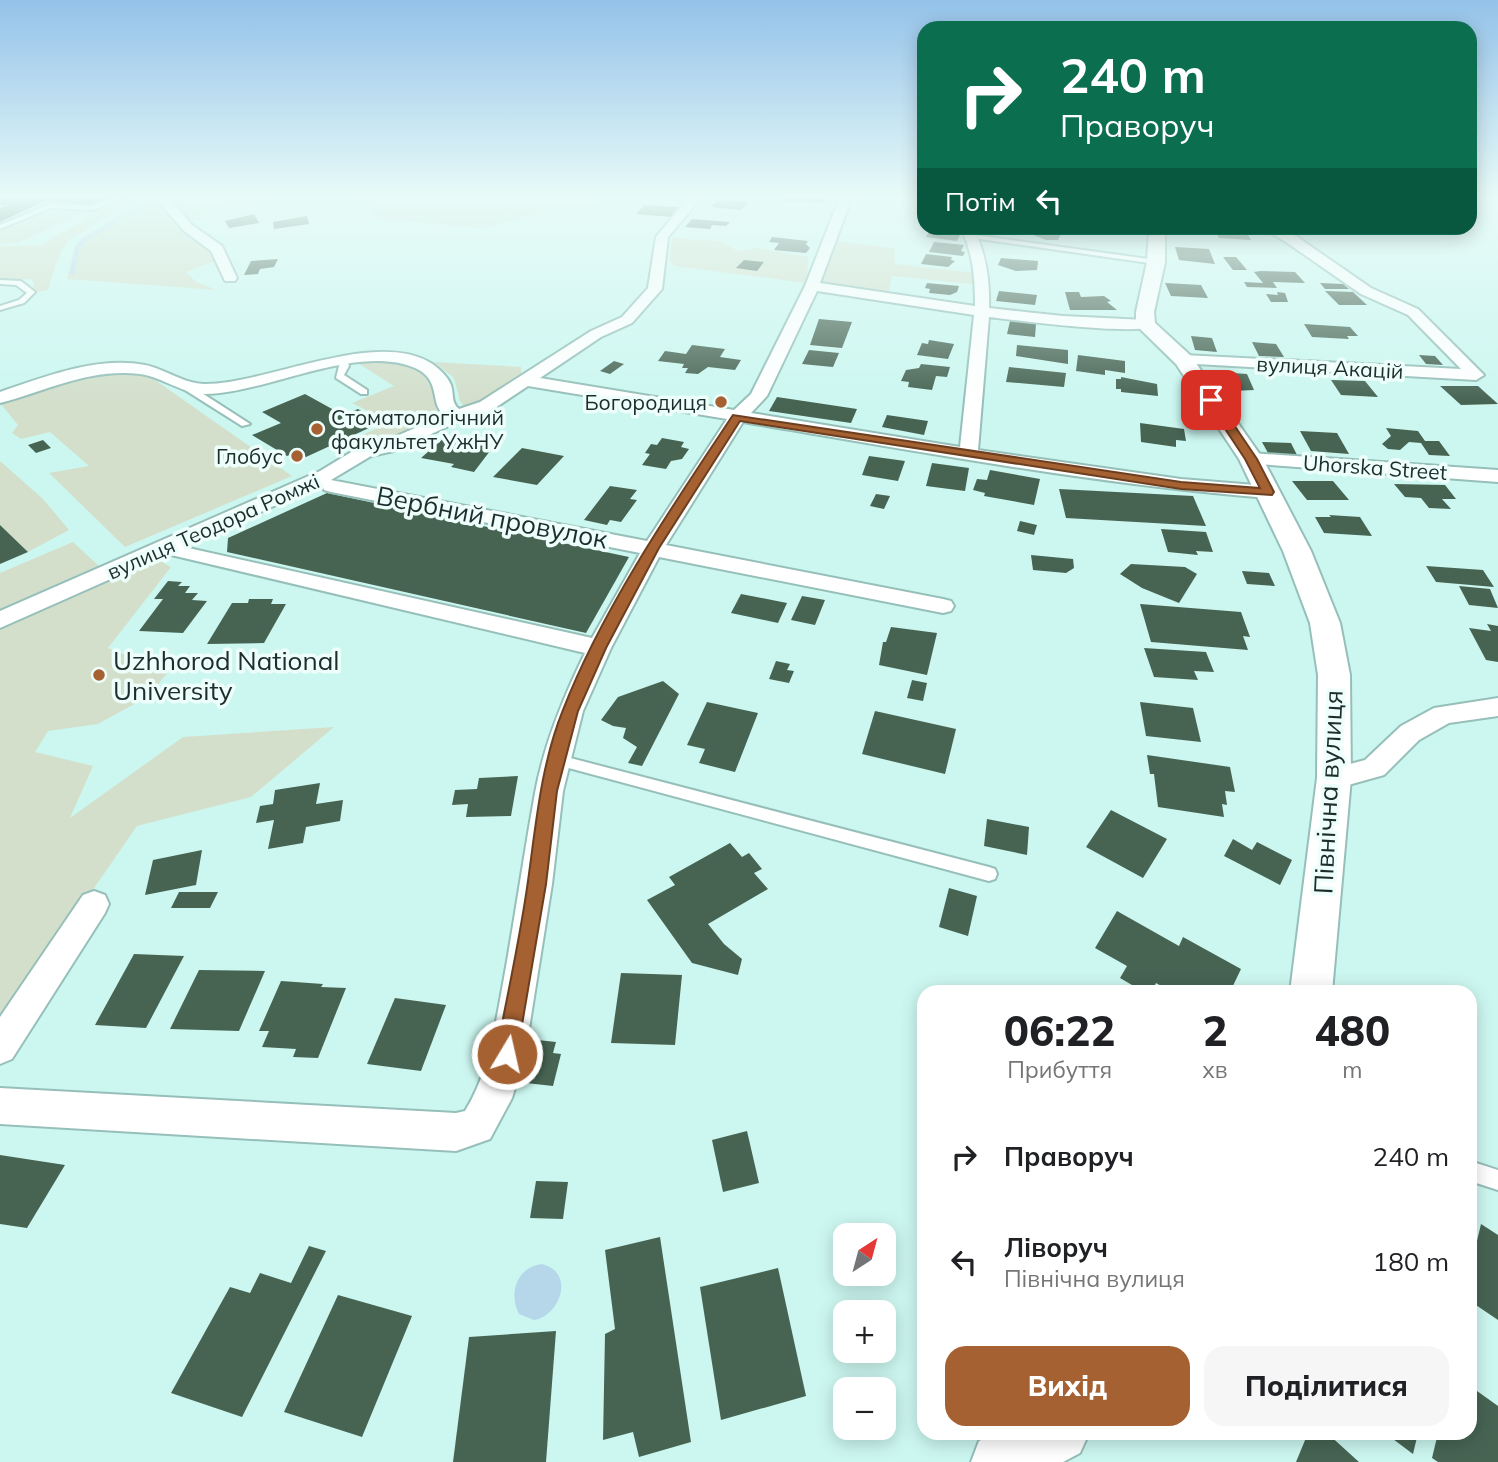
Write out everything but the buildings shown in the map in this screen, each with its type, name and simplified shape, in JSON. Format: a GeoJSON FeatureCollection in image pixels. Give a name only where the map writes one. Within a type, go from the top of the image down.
{"type":"FeatureCollection","features":[{"type":"Feature","properties":{"kind":"street"},"geometry":{"type":"LineString","coordinates":[[224,265],[230,278]]}},
{"type":"Feature","properties":{"kind":"street","name":"вулиця Теодора Ромжі"},"geometry":{"type":"LineString","coordinates":[[0,620],[327,475],[365,453],[387,447],[456,416],[486,406],[596,334],[627,320],[655,289],[658,265]]}},
{"type":"Feature","properties":{"kind":"street"},"geometry":{"type":"LineString","coordinates":[[0,1106],[456,1132],[477,1126],[494,1098],[507,1054],[537,884],[555,759],[570,711],[599,648],[653,548],[737,417],[758,396],[820,265]]}},
{"type":"Feature","properties":{"kind":"street"},"geometry":{"type":"LineString","coordinates":[[968,454],[982,310],[976,265]]}},
{"type":"Feature","properties":{"kind":"street"},"geometry":{"type":"LineString","coordinates":[[812,286],[982,310],[1117,325],[1146,325],[1145,312],[1155,265]]}},
{"type":"Feature","properties":{"kind":"street","name":"вулиця Акацій"},"geometry":{"type":"LineString","coordinates":[[1184,360],[1476,375],[1413,312],[1366,291],[1329,265]]}},
{"type":"Feature","properties":{"kind":"street","name":"Північна вулиця"},"geometry":{"type":"LineString","coordinates":[[1146,325],[1184,360],[1251,459],[1297,551],[1325,623],[1334,675],[1334,778],[1312,985]]}},
{"type":"Feature","properties":{"kind":"street"},"geometry":{"type":"LineString","coordinates":[[0,398],[67,376],[100,369],[140,369],[159,373],[188,388],[206,389],[241,385],[344,360],[392,356],[425,367],[443,384],[446,408],[456,416]]}},
{"type":"Feature","properties":{"kind":"street"},"geometry":{"type":"LineString","coordinates":[[527,381],[968,454],[1181,485],[1268,492]]}},
{"type":"Feature","properties":{"kind":"street","name":"Uhorska Street"},"geometry":{"type":"LineString","coordinates":[[1251,459],[1498,476]]}},
{"type":"Feature","properties":{"kind":"street","name":"Вербний провулок"},"geometry":{"type":"LineString","coordinates":[[331,486],[943,606]]}},
{"type":"Feature","properties":{"kind":"street"},"geometry":{"type":"LineString","coordinates":[[175,551],[599,648]]}},
{"type":"Feature","properties":{"kind":"street"},"geometry":{"type":"LineString","coordinates":[[1334,778],[1374,768],[1410,733],[1443,715],[1498,707]]}},
{"type":"Feature","properties":{"kind":"street"},"geometry":{"type":"LineString","coordinates":[[0,1046],[94,904]]}},
{"type":"Feature","properties":{"kind":"street"},"geometry":{"type":"LineString","coordinates":[[1000,1462],[1046,1440]]}},
{"type":"Feature","properties":{"kind":"lane"},"geometry":{"type":"LineString","coordinates":[[0,282],[18,283],[30,292],[28,298],[19,303],[0,308]]}},
{"type":"Feature","properties":{"kind":"lane"},"geometry":{"type":"LineString","coordinates":[[344,360],[345,366],[338,376],[364,392]]}},
{"type":"Feature","properties":{"kind":"lane"},"geometry":{"type":"LineString","coordinates":[[188,388],[245,424]]}},
{"type":"Feature","properties":{"kind":"lane"},"geometry":{"type":"LineString","coordinates":[[555,759],[989,874]]}},
{"type":"Feature","properties":{"kind":"lane"},"geometry":{"type":"LineString","coordinates":[[1477,1173],[1498,1180]]}},
{"type":"Feature","properties":{"kind":"green space"},"geometry":{"type":"Polygon","coordinates":[[[0,265],[55,265],[48,290],[33,293],[34,283],[31,279],[0,280],[0,265]]]}},
{"type":"Feature","properties":{"kind":"green space"},"geometry":{"type":"Polygon","coordinates":[[[70,265],[204,265],[186,272],[196,282],[217,290],[67,279],[70,265]]]}},
{"type":"Feature","properties":{"kind":"green space"},"geometry":{"type":"Polygon","coordinates":[[[808,265],[807,283],[674,266],[808,265]]]}},
{"type":"Feature","properties":{"kind":"green space"},"geometry":{"type":"Polygon","coordinates":[[[826,265],[906,265],[976,273],[973,284],[892,276],[889,292],[818,284],[826,265]]]}},
{"type":"Feature","properties":{"kind":"green space"},"geometry":{"type":"Polygon","coordinates":[[[395,360],[417,368],[433,379],[440,405],[433,418],[417,430],[390,443],[373,444],[358,437],[390,422],[352,403],[394,386],[356,362],[395,360]]]}},
{"type":"Feature","properties":{"kind":"green space"},"geometry":{"type":"Polygon","coordinates":[[[434,362],[521,367],[521,379],[465,408],[460,401],[454,378],[434,362]]]}},
{"type":"Feature","properties":{"kind":"green space"},"geometry":{"type":"Polygon","coordinates":[[[127,370],[155,380],[292,476],[125,547],[49,473],[89,466],[50,432],[21,439],[12,433],[18,425],[0,403],[91,374],[127,370]]]}},
{"type":"Feature","properties":{"kind":"green space"},"geometry":{"type":"Polygon","coordinates":[[[0,461],[43,499],[69,530],[28,552],[0,525],[0,461]]]}},
{"type":"Feature","properties":{"kind":"green space"},"geometry":{"type":"Polygon","coordinates":[[[73,542],[99,566],[0,609],[0,573],[73,542]]]}},
{"type":"Feature","properties":{"kind":"green space"},"geometry":{"type":"Polygon","coordinates":[[[154,558],[171,567],[108,648],[168,672],[149,696],[98,724],[48,731],[35,752],[93,766],[70,818],[183,737],[334,727],[251,797],[137,826],[0,1024],[0,630],[154,558]]]}},
{"type":"Feature","properties":{"kind":"water"},"geometry":{"type":"Polygon","coordinates":[[[542,1264],[552,1268],[558,1275],[560,1293],[551,1310],[534,1320],[519,1314],[514,1298],[515,1290],[517,1282],[526,1270],[542,1264]]]}},
{"type":"Feature","properties":{"kind":"waterway"},"geometry":{"type":"LineString","coordinates":[[72,273],[74,265]]}},
{"type":"Feature","properties":{"kind":"place","name":"Богородиця"},"geometry":{"type":"Point","coordinates":[721,402]}},
{"type":"Feature","properties":{"kind":"place","name":"Стоматологічний факультет УжНУ"},"geometry":{"type":"Point","coordinates":[317,429]}},
{"type":"Feature","properties":{"kind":"place","name":"Глобус"},"geometry":{"type":"Point","coordinates":[297,456]}},
{"type":"Feature","properties":{"kind":"place","name":"Uzhhorod National University"},"geometry":{"type":"Point","coordinates":[99,675]}},
{"type":"Feature","properties":{"kind":"route"},"geometry":{"type":"LineString","coordinates":[[507,1054],[537,884],[548,791],[570,711],[599,648],[653,548],[737,417],[1181,485],[1268,492],[1251,459],[1211,400]]}}]}
